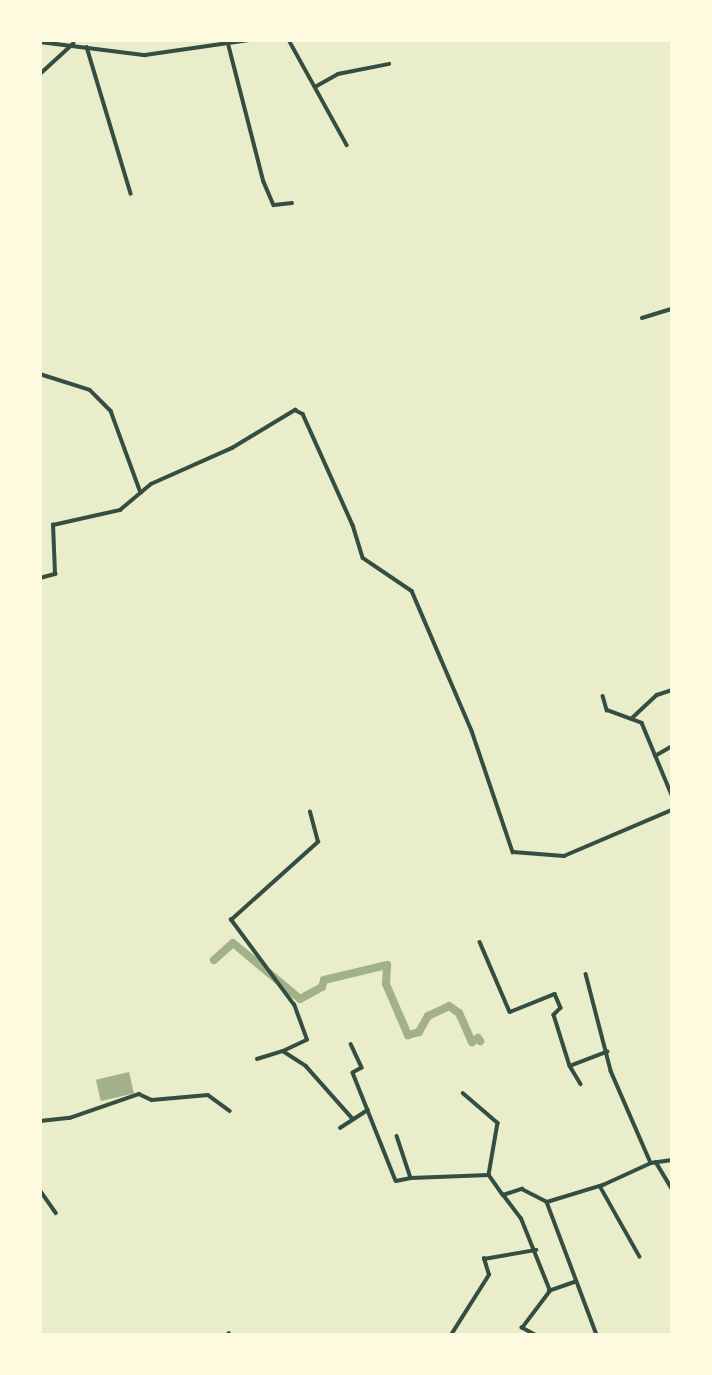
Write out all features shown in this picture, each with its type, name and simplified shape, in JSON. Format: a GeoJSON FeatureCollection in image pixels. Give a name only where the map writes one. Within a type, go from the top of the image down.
{"type":"FeatureCollection","features":[{"type":"Feature","properties":{"kind":"street"},"geometry":{"type":"LineString","coordinates":[[40,42],[145,55],[229,46],[249,40]]}},
{"type":"Feature","properties":{"kind":"street"},"geometry":{"type":"LineString","coordinates":[[289,40],[347,145]]}},
{"type":"Feature","properties":{"kind":"street"},"geometry":{"type":"LineString","coordinates":[[40,74],[73,44]]}},
{"type":"Feature","properties":{"kind":"street"},"geometry":{"type":"LineString","coordinates":[[229,46],[264,182],[274,205],[292,203]]}},
{"type":"Feature","properties":{"kind":"street"},"geometry":{"type":"LineString","coordinates":[[87,47],[131,194]]}},
{"type":"Feature","properties":{"kind":"street"},"geometry":{"type":"LineString","coordinates":[[315,87],[338,74],[389,64]]}},
{"type":"Feature","properties":{"kind":"street"},"geometry":{"type":"LineString","coordinates":[[642,318],[672,309]]}},
{"type":"Feature","properties":{"kind":"street"},"geometry":{"type":"LineString","coordinates":[[40,374],[90,390],[111,411],[141,494]]}},
{"type":"Feature","properties":{"kind":"street"},"geometry":{"type":"LineString","coordinates":[[40,578],[55,574],[52,526],[120,510],[151,484],[232,448],[295,410],[303,414],[353,525],[363,558],[412,592],[472,731],[513,852],[564,856],[672,810]]}},
{"type":"Feature","properties":{"kind":"street"},"geometry":{"type":"LineString","coordinates":[[631,719],[657,695],[672,690]]}},
{"type":"Feature","properties":{"kind":"street"},"geometry":{"type":"LineString","coordinates":[[603,696],[607,710],[642,723],[672,795]]}},
{"type":"Feature","properties":{"kind":"street"},"geometry":{"type":"LineString","coordinates":[[655,756],[672,747]]}},
{"type":"Feature","properties":{"kind":"street"},"geometry":{"type":"LineString","coordinates":[[257,1059],[307,1041],[294,1005],[231,920],[318,842],[310,812]]}},
{"type":"Feature","properties":{"kind":"street"},"geometry":{"type":"LineString","coordinates":[[480,942],[510,1012],[555,994],[561,1008],[554,1015],[570,1066],[581,1084]]}},
{"type":"Feature","properties":{"kind":"street"},"geometry":{"type":"LineString","coordinates":[[586,974],[629,1121],[653,1163],[672,1189]]}},
{"type":"Feature","properties":{"kind":"street"},"geometry":{"type":"LineString","coordinates":[[351,1044],[362,1068],[353,1073],[396,1181],[489,1175]]}},
{"type":"Feature","properties":{"kind":"street"},"geometry":{"type":"LineString","coordinates":[[283,1051],[306,1066],[354,1119]]}},
{"type":"Feature","properties":{"kind":"street"},"geometry":{"type":"LineString","coordinates":[[570,1066],[607,1052]]}},
{"type":"Feature","properties":{"kind":"street"},"geometry":{"type":"LineString","coordinates":[[463,1093],[498,1123],[489,1175],[536,1250],[550,1291]]}},
{"type":"Feature","properties":{"kind":"street"},"geometry":{"type":"LineString","coordinates":[[40,1121],[70,1118],[139,1094],[152,1100],[208,1095],[230,1111]]}},
{"type":"Feature","properties":{"kind":"street"},"geometry":{"type":"LineString","coordinates":[[340,1128],[368,1110]]}},
{"type":"Feature","properties":{"kind":"street"},"geometry":{"type":"LineString","coordinates":[[397,1136],[411,1178]]}},
{"type":"Feature","properties":{"kind":"street"},"geometry":{"type":"LineString","coordinates":[[547,1202],[600,1186],[653,1163],[672,1160]]}},
{"type":"Feature","properties":{"kind":"street"},"geometry":{"type":"LineString","coordinates":[[600,1186],[640,1257]]}},
{"type":"Feature","properties":{"kind":"street"},"geometry":{"type":"LineString","coordinates":[[503,1195],[522,1189],[547,1202],[597,1335]]}},
{"type":"Feature","properties":{"kind":"street"},"geometry":{"type":"LineString","coordinates":[[40,1190],[56,1213]]}},
{"type":"Feature","properties":{"kind":"street"},"geometry":{"type":"LineString","coordinates":[[451,1335],[489,1275],[484,1259],[536,1250]]}},
{"type":"Feature","properties":{"kind":"street"},"geometry":{"type":"LineString","coordinates":[[535,1335],[522,1328],[550,1291],[576,1282]]}},
{"type":"Feature","properties":{"kind":"shaded area"},"geometry":{"type":"Polygon","coordinates":[[[129,1072],[134,1093],[101,1101],[96,1080],[129,1072]]]}},
{"type":"Feature","properties":{"kind":"waterway"},"geometry":{"type":"LineString","coordinates":[[214,960],[233,943],[300,999],[322,987],[324,980],[387,965],[386,984],[408,1035],[419,1032],[428,1016],[449,1006],[459,1013],[472,1042],[478,1038],[480,1041]]}}]}
